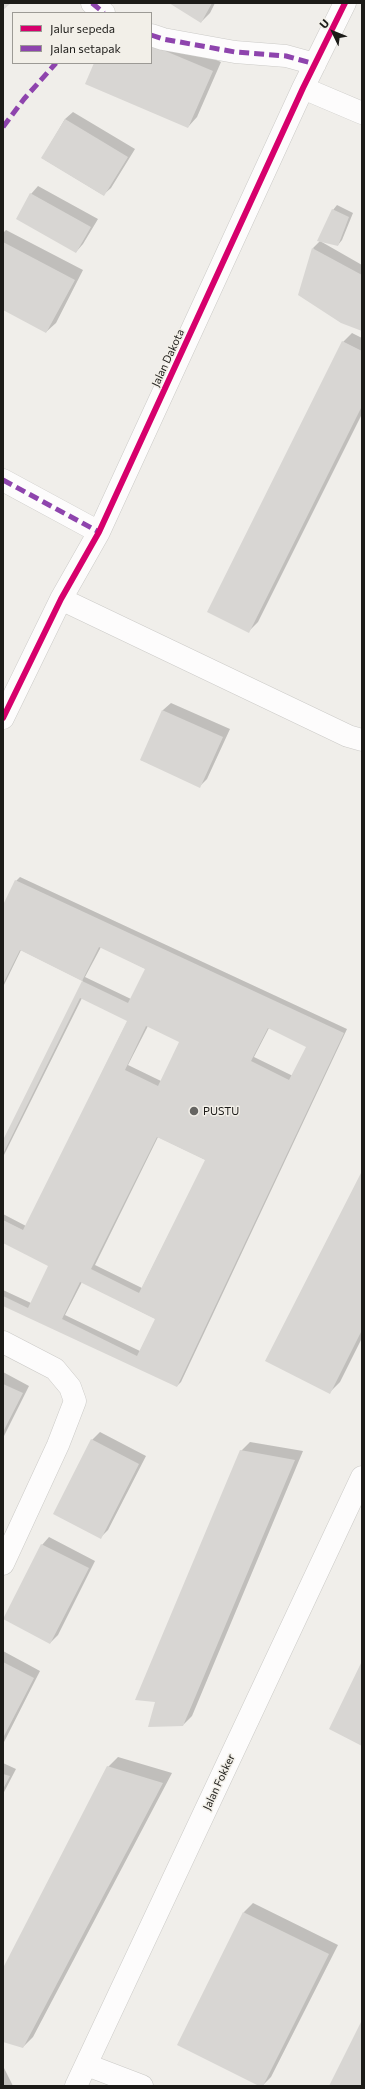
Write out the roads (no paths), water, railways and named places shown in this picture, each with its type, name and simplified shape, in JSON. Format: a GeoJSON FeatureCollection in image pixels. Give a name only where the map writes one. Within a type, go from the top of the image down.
{"type":"FeatureCollection","features":[{"type":"Feature","properties":{"kind":"street"},"geometry":{"type":"LineString","coordinates":[[92,3],[103,12]]}},
{"type":"Feature","properties":{"kind":"street","name":"Jalan Dakota"},"geometry":{"type":"LineString","coordinates":[[3,718],[61,599],[99,532],[303,88],[344,3]]}},
{"type":"Feature","properties":{"kind":"street"},"geometry":{"type":"LineString","coordinates":[[152,35],[163,39],[235,52],[286,56],[315,64]]}},
{"type":"Feature","properties":{"kind":"street"},"geometry":{"type":"LineString","coordinates":[[303,88],[362,113]]}},
{"type":"Feature","properties":{"kind":"street"},"geometry":{"type":"LineString","coordinates":[[3,480],[99,532]]}},
{"type":"Feature","properties":{"kind":"street"},"geometry":{"type":"LineString","coordinates":[[61,599],[348,736],[362,740]]}},
{"type":"Feature","properties":{"kind":"street"},"geometry":{"type":"LineString","coordinates":[[3,1342],[55,1369],[70,1387],[75,1401],[58,1445],[3,1564]]}},
{"type":"Feature","properties":{"kind":"street","name":"Jalan Fokker"},"geometry":{"type":"LineString","coordinates":[[76,2086],[362,1477]]}},
{"type":"Feature","properties":{"kind":"street"},"geometry":{"type":"LineString","coordinates":[[87,2065],[142,2086]]}},
{"type":"Feature","properties":{"kind":"place","name":"PUSTU"},"geometry":{"type":"Point","coordinates":[194,1111]}}]}
